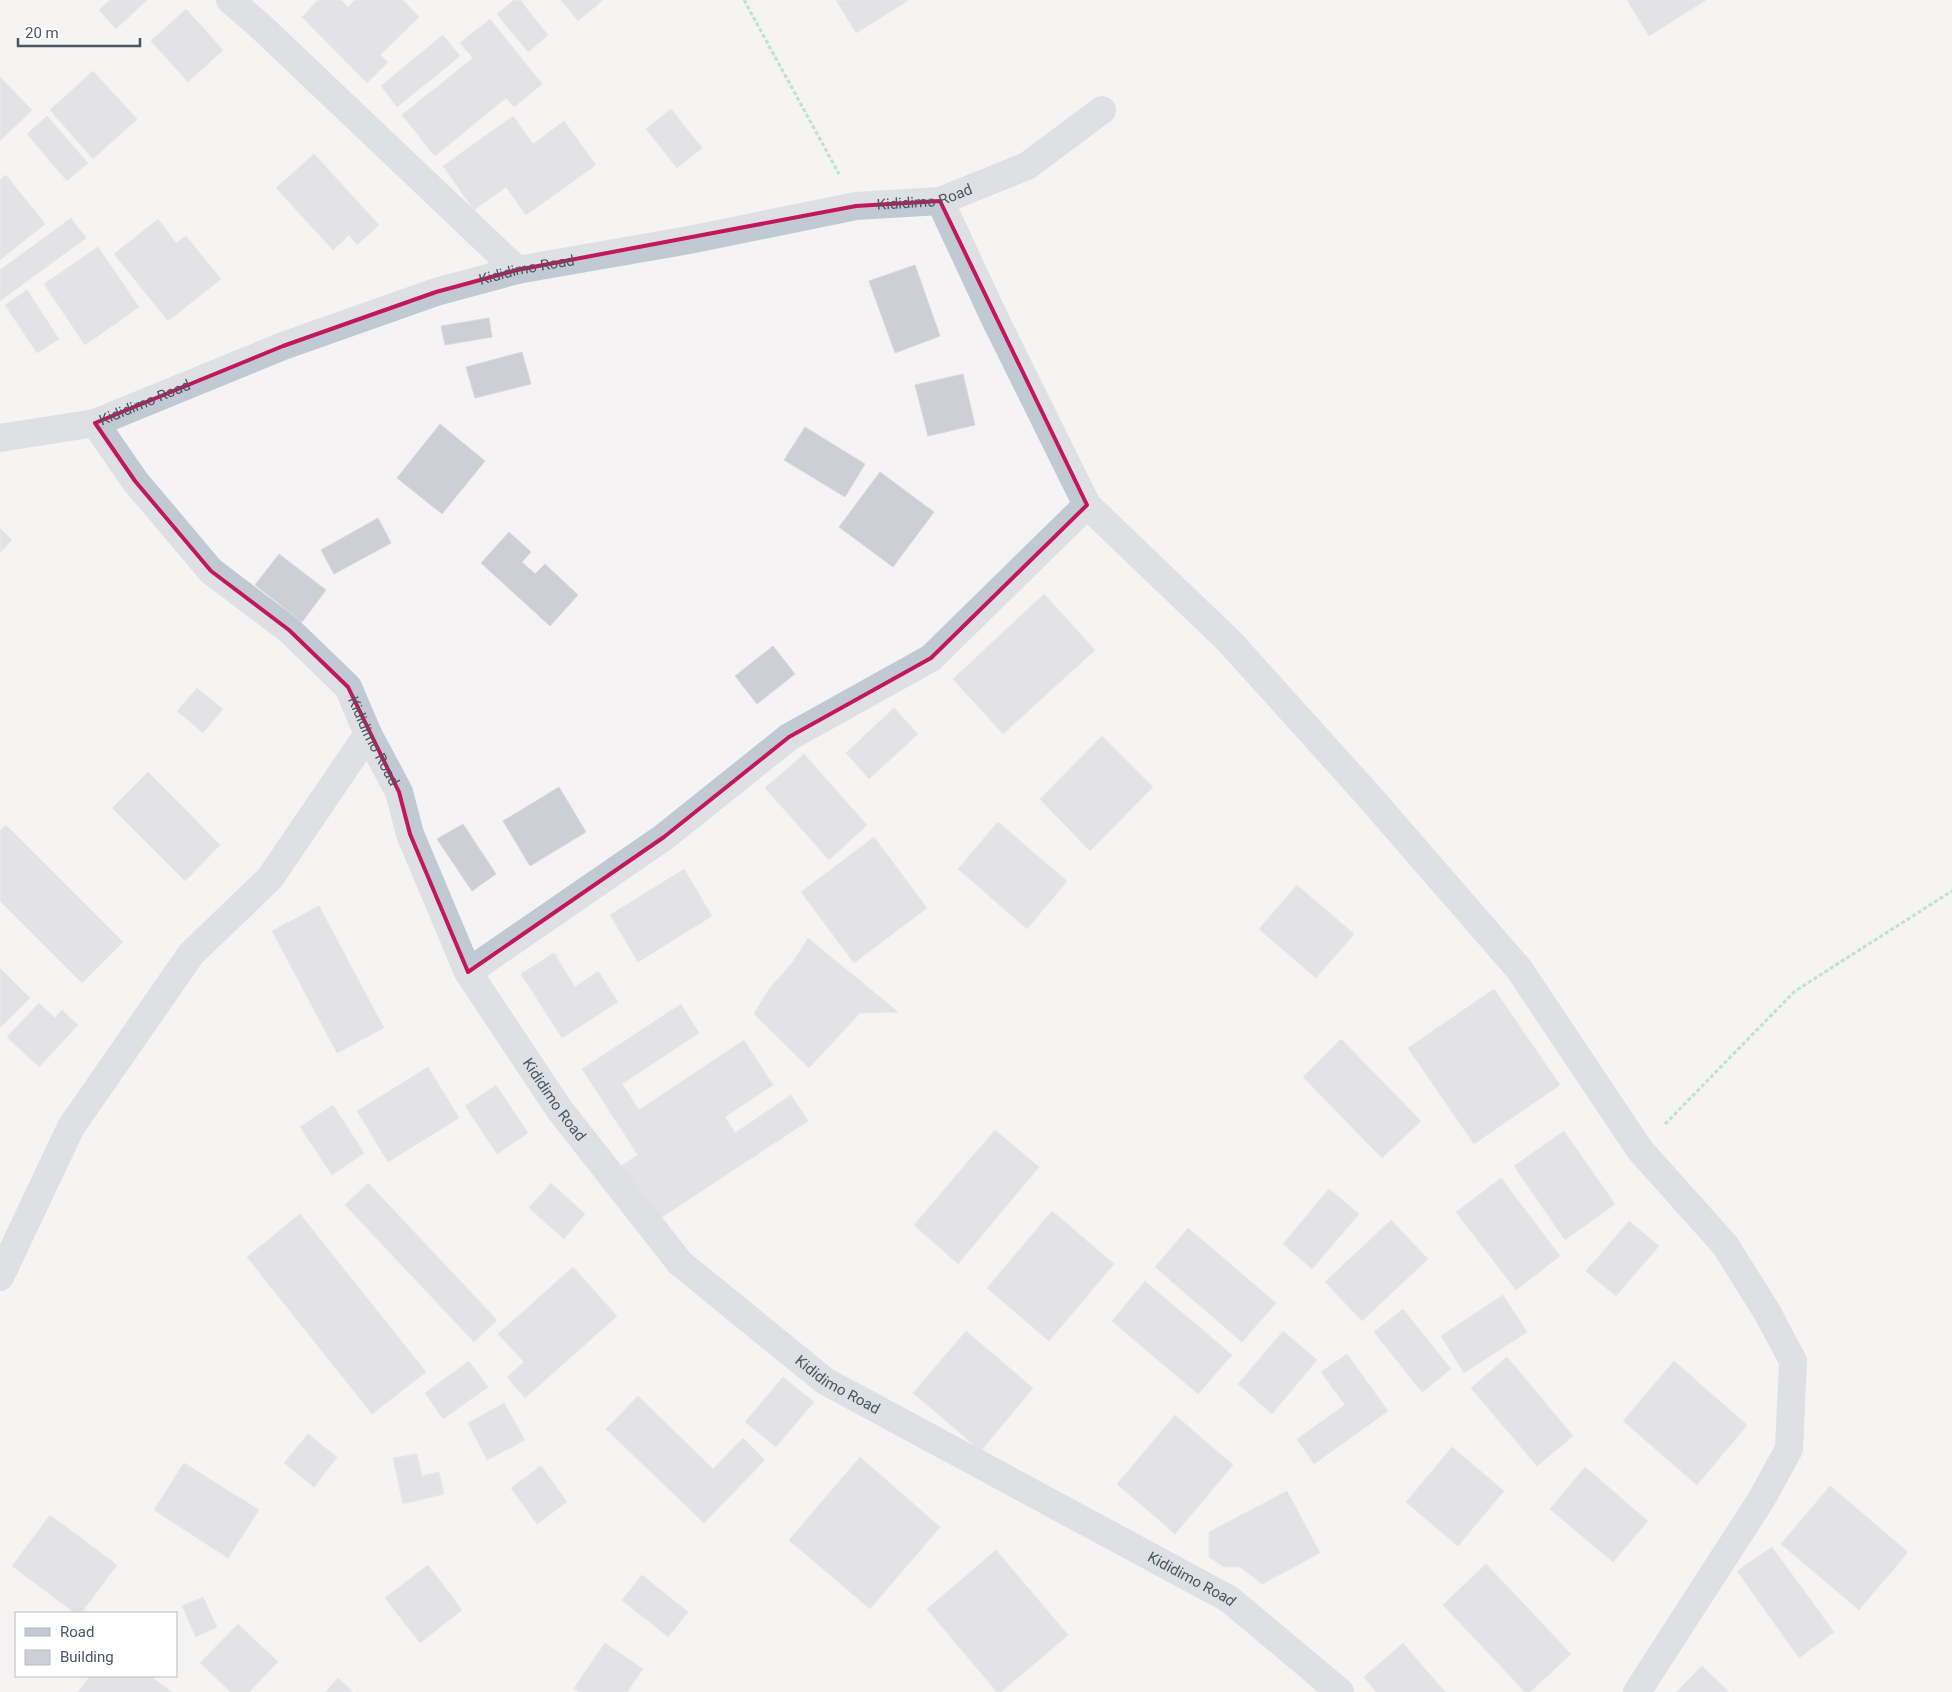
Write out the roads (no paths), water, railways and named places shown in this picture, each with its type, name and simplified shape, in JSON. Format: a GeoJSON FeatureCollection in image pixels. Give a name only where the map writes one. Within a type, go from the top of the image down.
{"type":"FeatureCollection","features":[{"type":"Feature","properties":{"kind":"street"},"geometry":{"type":"LineString","coordinates":[[230,0],[258,24],[518,270]]}},
{"type":"Feature","properties":{"kind":"street","name":"Kididimo Road"},"geometry":{"type":"LineString","coordinates":[[1102,110],[1027,166],[940,201],[856,206],[690,240],[518,270],[436,292],[283,346],[96,422],[135,481],[211,571],[289,630],[348,687],[368,734],[399,792],[410,834],[468,972],[558,1109],[680,1263],[825,1381],[1229,1599],[1340,1692]]}},
{"type":"Feature","properties":{"kind":"street"},"geometry":{"type":"LineString","coordinates":[[940,201],[995,319],[1086,505],[1229,641],[1367,794],[1519,969],[1640,1150],[1725,1245],[1768,1312],[1793,1361],[1789,1449],[1761,1500],[1637,1692]]}},
{"type":"Feature","properties":{"kind":"street"},"geometry":{"type":"LineString","coordinates":[[0,438],[96,422]]}},
{"type":"Feature","properties":{"kind":"street"},"geometry":{"type":"LineString","coordinates":[[468,972],[664,836],[789,737],[931,658],[1086,505]]}},
{"type":"Feature","properties":{"kind":"street"},"geometry":{"type":"LineString","coordinates":[[0,1277],[72,1127],[191,954],[270,878],[368,734]]}}]}
